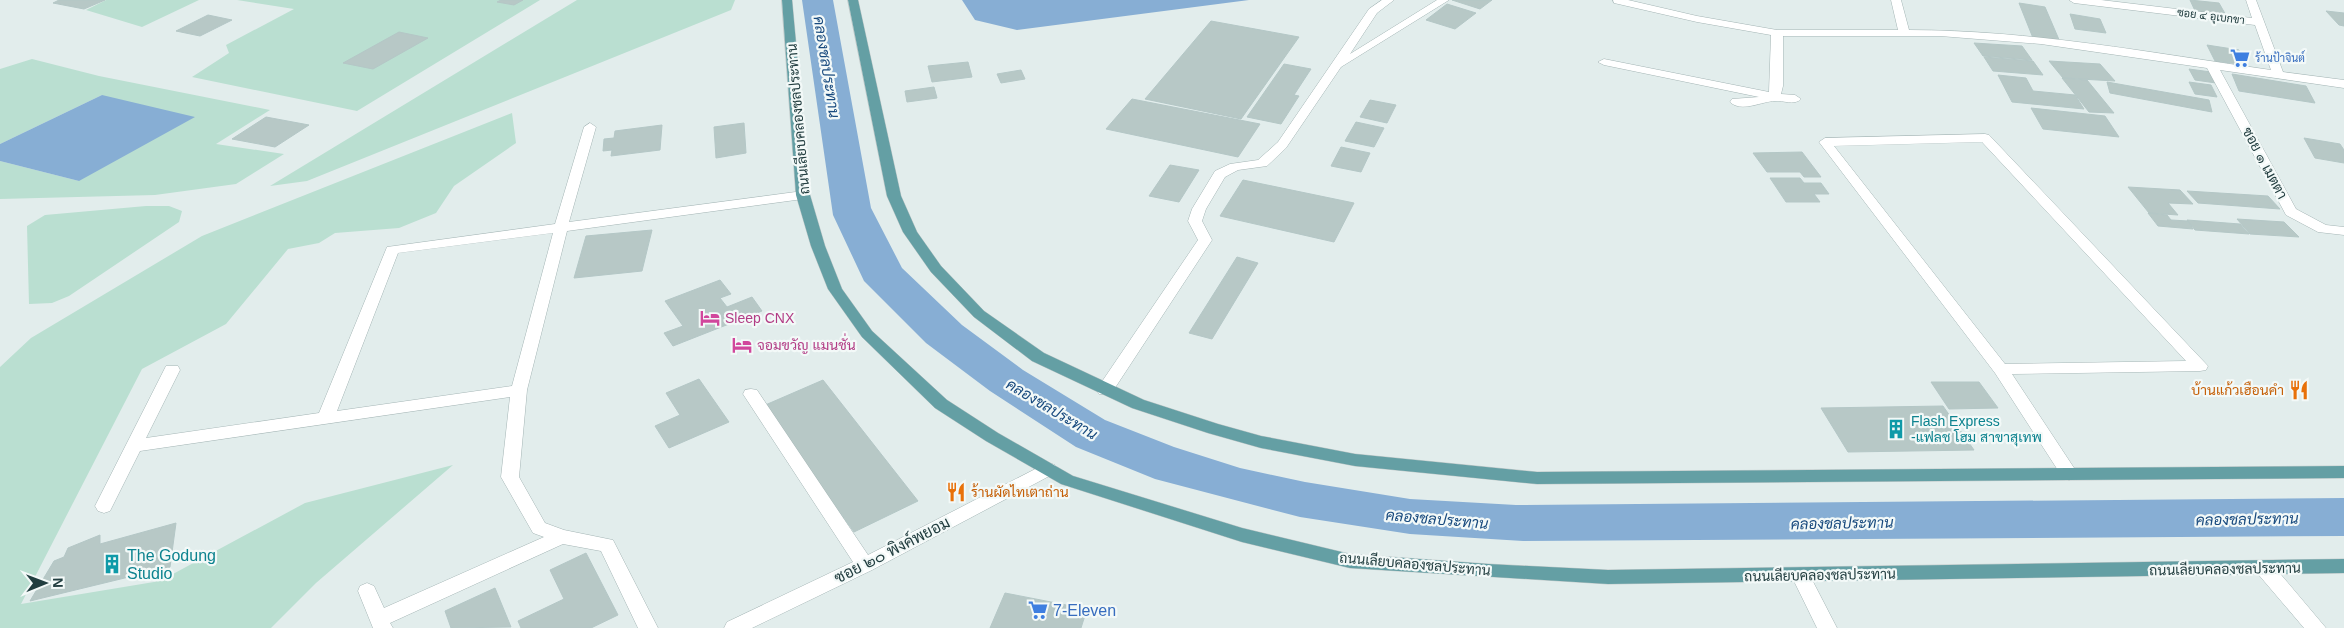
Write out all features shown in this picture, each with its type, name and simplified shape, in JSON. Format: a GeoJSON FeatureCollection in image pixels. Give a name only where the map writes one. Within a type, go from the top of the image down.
{"type":"FeatureCollection","features":[{"type":"Feature","properties":{"kind":"main road","name":"ถนนเลียบคลองชลประทาน"},"geometry":{"type":"LineString","coordinates":[[787,0],[803,194],[818,246],[835,289],[867,334],[907,374],[941,404],[992,437],[1067,480],[1103,493],[1242,535],[1350,561],[1488,571],[1608,577],[2265,569],[2344,566]]}},
{"type":"Feature","properties":{"kind":"main road"},"geometry":{"type":"LineString","coordinates":[[853,0],[894,196],[910,232],[936,269],[979,314],[1038,357],[1105,390],[1171,415],[1260,442],[1355,460],[1537,478],[2344,472]]}},
{"type":"Feature","properties":{"kind":"street"},"geometry":{"type":"LineString","coordinates":[[1105,390],[1205,240],[1195,221],[1198,209],[1220,174],[1235,166],[1262,163],[1282,145],[1373,11],[1388,0]]}},
{"type":"Feature","properties":{"kind":"street"},"geometry":{"type":"LineString","coordinates":[[1335,67],[1444,0]]}},
{"type":"Feature","properties":{"kind":"street"},"geometry":{"type":"LineString","coordinates":[[1896,0],[1905,34]]}},
{"type":"Feature","properties":{"kind":"street","name":"ซอย ๔ อุเบกขา"},"geometry":{"type":"LineString","coordinates":[[2074,0],[2258,22]]}},
{"type":"Feature","properties":{"kind":"street"},"geometry":{"type":"LineString","coordinates":[[2251,0],[2278,74]]}},
{"type":"Feature","properties":{"kind":"street"},"geometry":{"type":"LineString","coordinates":[[1618,1],[1697,20],[1776,33],[1982,36],[2041,41],[2344,84]]}},
{"type":"Feature","properties":{"kind":"street"},"geometry":{"type":"LineString","coordinates":[[1774,97],[1777,86],[1776,33]]}},
{"type":"Feature","properties":{"kind":"street"},"geometry":{"type":"LineString","coordinates":[[1604,62],[1774,97],[1795,98]]}},
{"type":"Feature","properties":{"kind":"street","name":"ซอย ๑ เมตตา"},"geometry":{"type":"LineString","coordinates":[[2211,64],[2291,212],[2323,228],[2344,231]]}},
{"type":"Feature","properties":{"kind":"street"},"geometry":{"type":"LineString","coordinates":[[1736,102],[1755,102],[1774,97]]}},
{"type":"Feature","properties":{"kind":"street"},"geometry":{"type":"LineString","coordinates":[[590,127],[561,227],[519,390],[510,476],[539,528],[562,537],[607,545],[648,628]]}},
{"type":"Feature","properties":{"kind":"street"},"geometry":{"type":"LineString","coordinates":[[2001,369],[2200,366],[1985,138],[1825,142],[2001,369],[2069,474]]}},
{"type":"Feature","properties":{"kind":"street"},"geometry":{"type":"LineString","coordinates":[[326,417],[392,250],[803,194]]}},
{"type":"Feature","properties":{"kind":"street"},"geometry":{"type":"LineString","coordinates":[[104,506],[172,370]]}},
{"type":"Feature","properties":{"kind":"street"},"geometry":{"type":"LineString","coordinates":[[134,446],[519,390]]}},
{"type":"Feature","properties":{"kind":"street"},"geometry":{"type":"LineString","coordinates":[[751,394],[865,565]]}},
{"type":"Feature","properties":{"kind":"street","name":"ซอย ๒๐ พิงค์พยอม"},"geometry":{"type":"LineString","coordinates":[[734,628],[865,565],[1049,469]]}},
{"type":"Feature","properties":{"kind":"street"},"geometry":{"type":"LineString","coordinates":[[367,591],[381,624],[562,537]]}},
{"type":"Feature","properties":{"kind":"street"},"geometry":{"type":"LineString","coordinates":[[2265,569],[2316,628]]}},
{"type":"Feature","properties":{"kind":"street"},"geometry":{"type":"LineString","coordinates":[[1800,575],[1827,628]]}},
{"type":"Feature","properties":{"kind":"green space"},"geometry":{"type":"Polygon","coordinates":[[[106,0],[199,0],[142,27],[86,10],[106,0]]]}},
{"type":"Feature","properties":{"kind":"green space"},"geometry":{"type":"Polygon","coordinates":[[[237,0],[540,0],[357,111],[192,77],[229,53],[226,45],[294,9],[237,0]]]}},
{"type":"Feature","properties":{"kind":"green space"},"geometry":{"type":"Polygon","coordinates":[[[577,0],[735,0],[731,10],[307,181],[270,186],[577,0]]]}},
{"type":"Feature","properties":{"kind":"green space"},"geometry":{"type":"Polygon","coordinates":[[[32,59],[99,76],[270,110],[216,144],[284,154],[236,184],[155,195],[0,199],[0,161],[79,181],[102,95],[0,144],[0,69],[32,59]]]}},
{"type":"Feature","properties":{"kind":"green space"},"geometry":{"type":"Polygon","coordinates":[[[512,113],[516,143],[454,186],[436,213],[399,228],[335,233],[319,243],[288,249],[226,324],[142,369],[21,604],[160,581],[305,503],[453,465],[316,583],[271,628],[0,628],[0,367],[31,338],[202,236],[512,113]]]}},
{"type":"Feature","properties":{"kind":"green space"},"geometry":{"type":"Polygon","coordinates":[[[146,206],[169,206],[182,211],[179,222],[69,296],[52,303],[29,304],[27,226],[45,215],[146,206]]]}},
{"type":"Feature","properties":{"kind":"water","name":"คลองชลประทาน"},"geometry":{"type":"Polygon","coordinates":[[[802,0],[833,0],[871,208],[902,268],[962,325],[1023,370],[1105,420],[1174,447],[1240,468],[1305,482],[1410,499],[1516,505],[2344,498],[2344,536],[1523,541],[1410,534],[1300,517],[1155,479],[1076,447],[990,391],[926,343],[864,281],[833,215],[802,0]]]}},
{"type":"Feature","properties":{"kind":"water"},"geometry":{"type":"Polygon","coordinates":[[[962,0],[1249,0],[1017,30],[975,20],[962,0]]]}},
{"type":"Feature","properties":{"kind":"water"},"geometry":{"type":"Polygon","coordinates":[[[102,95],[195,117],[79,181],[0,161],[0,144],[102,95]]]}},
{"type":"Feature","properties":{"kind":"building"},"geometry":{"type":"Polygon","coordinates":[[[59,0],[105,0],[84,9],[53,3],[59,0]]]}},
{"type":"Feature","properties":{"kind":"building"},"geometry":{"type":"Polygon","coordinates":[[[501,0],[523,0],[514,5],[497,2],[501,0]]]}},
{"type":"Feature","properties":{"kind":"building"},"geometry":{"type":"Polygon","coordinates":[[[1452,0],[1492,0],[1480,9],[1452,0]]]}},
{"type":"Feature","properties":{"kind":"building"},"geometry":{"type":"Polygon","coordinates":[[[2190,0],[2219,3],[2227,17],[2196,13],[2190,0]]]}},
{"type":"Feature","properties":{"kind":"building"},"geometry":{"type":"Polygon","coordinates":[[[2019,3],[2045,7],[2060,42],[2033,38],[2019,3]]]}},
{"type":"Feature","properties":{"kind":"building"},"geometry":{"type":"Polygon","coordinates":[[[1447,4],[1476,13],[1455,29],[1426,20],[1447,4]]]}},
{"type":"Feature","properties":{"kind":"building"},"geometry":{"type":"Polygon","coordinates":[[[2326,11],[2344,13],[2344,26],[2339,25],[2326,11]]]}},
{"type":"Feature","properties":{"kind":"building"},"geometry":{"type":"Polygon","coordinates":[[[2070,14],[2100,19],[2106,33],[2075,29],[2070,14]]]}},
{"type":"Feature","properties":{"kind":"building"},"geometry":{"type":"Polygon","coordinates":[[[208,15],[232,20],[200,36],[176,31],[208,15]]]}},
{"type":"Feature","properties":{"kind":"building"},"geometry":{"type":"Polygon","coordinates":[[[1211,21],[1299,37],[1241,119],[1145,99],[1211,21]]]}},
{"type":"Feature","properties":{"kind":"building"},"geometry":{"type":"Polygon","coordinates":[[[399,32],[428,38],[373,69],[343,63],[399,32]]]}},
{"type":"Feature","properties":{"kind":"building"},"geometry":{"type":"Polygon","coordinates":[[[1974,43],[2022,46],[2032,60],[1983,56],[1974,43]]]}},
{"type":"Feature","properties":{"kind":"building"},"geometry":{"type":"Polygon","coordinates":[[[2207,45],[2239,50],[2248,65],[2215,61],[2207,45]]]}},
{"type":"Feature","properties":{"kind":"building"},"geometry":{"type":"Polygon","coordinates":[[[1984,57],[2033,61],[2043,75],[1993,71],[1984,57]]]}},
{"type":"Feature","properties":{"kind":"building"},"geometry":{"type":"Polygon","coordinates":[[[2049,61],[2100,64],[2115,81],[2063,78],[2049,61]]]}},
{"type":"Feature","properties":{"kind":"building"},"geometry":{"type":"Polygon","coordinates":[[[968,62],[972,77],[932,82],[928,66],[968,62]]]}},
{"type":"Feature","properties":{"kind":"building"},"geometry":{"type":"Polygon","coordinates":[[[1284,64],[1311,69],[1294,95],[1299,96],[1281,124],[1247,117],[1284,64]]]}},
{"type":"Feature","properties":{"kind":"building"},"geometry":{"type":"Polygon","coordinates":[[[2189,69],[2211,72],[2216,83],[2195,80],[2189,69]]]}},
{"type":"Feature","properties":{"kind":"building"},"geometry":{"type":"Polygon","coordinates":[[[1021,70],[1025,79],[1001,83],[997,74],[1021,70]]]}},
{"type":"Feature","properties":{"kind":"building"},"geometry":{"type":"Polygon","coordinates":[[[2232,74],[2306,86],[2315,103],[2239,91],[2232,74]]]}},
{"type":"Feature","properties":{"kind":"building"},"geometry":{"type":"Polygon","coordinates":[[[1998,75],[2026,78],[2033,91],[2075,95],[2084,109],[2012,102],[1998,75]]]}},
{"type":"Feature","properties":{"kind":"building"},"geometry":{"type":"Polygon","coordinates":[[[2062,78],[2087,80],[2114,113],[2089,112],[2062,78]]]}},
{"type":"Feature","properties":{"kind":"building"},"geometry":{"type":"Polygon","coordinates":[[[2107,82],[2209,100],[2212,112],[2110,93],[2107,82]]]}},
{"type":"Feature","properties":{"kind":"building"},"geometry":{"type":"Polygon","coordinates":[[[2189,82],[2211,85],[2217,97],[2195,94],[2189,82]]]}},
{"type":"Feature","properties":{"kind":"building"},"geometry":{"type":"Polygon","coordinates":[[[934,87],[937,98],[907,102],[905,91],[934,87]]]}},
{"type":"Feature","properties":{"kind":"building"},"geometry":{"type":"Polygon","coordinates":[[[1132,99],[1260,124],[1238,157],[1106,129],[1132,99]]]}},
{"type":"Feature","properties":{"kind":"building"},"geometry":{"type":"Polygon","coordinates":[[[1370,100],[1396,105],[1387,123],[1360,117],[1370,100]]]}},
{"type":"Feature","properties":{"kind":"building"},"geometry":{"type":"Polygon","coordinates":[[[2031,108],[2105,116],[2119,137],[2043,129],[2031,108]]]}},
{"type":"Feature","properties":{"kind":"building"},"geometry":{"type":"Polygon","coordinates":[[[266,117],[309,125],[275,147],[232,139],[266,117]]]}},
{"type":"Feature","properties":{"kind":"building"},"geometry":{"type":"Polygon","coordinates":[[[1356,122],[1384,128],[1374,147],[1345,141],[1356,122]]]}},
{"type":"Feature","properties":{"kind":"building"},"geometry":{"type":"Polygon","coordinates":[[[744,123],[746,153],[716,158],[714,127],[744,123]]]}},
{"type":"Feature","properties":{"kind":"building"},"geometry":{"type":"Polygon","coordinates":[[[662,125],[660,150],[611,156],[612,150],[603,151],[604,139],[614,138],[615,131],[662,125]]]}},
{"type":"Feature","properties":{"kind":"building"},"geometry":{"type":"Polygon","coordinates":[[[2304,138],[2340,144],[2344,150],[2344,163],[2315,158],[2304,138]]]}},
{"type":"Feature","properties":{"kind":"building"},"geometry":{"type":"Polygon","coordinates":[[[1341,147],[1370,153],[1361,172],[1331,166],[1341,147]]]}},
{"type":"Feature","properties":{"kind":"building"},"geometry":{"type":"Polygon","coordinates":[[[1802,152],[1821,177],[1804,177],[1800,172],[1767,172],[1753,153],[1802,152]]]}},
{"type":"Feature","properties":{"kind":"building"},"geometry":{"type":"Polygon","coordinates":[[[1170,165],[1199,170],[1179,202],[1149,196],[1170,165]]]}},
{"type":"Feature","properties":{"kind":"building"},"geometry":{"type":"Polygon","coordinates":[[[1770,178],[1800,178],[1804,183],[1821,183],[1829,194],[1814,194],[1820,202],[1786,202],[1770,178]]]}},
{"type":"Feature","properties":{"kind":"building"},"geometry":{"type":"Polygon","coordinates":[[[1243,180],[1354,203],[1334,242],[1220,216],[1243,180]]]}},
{"type":"Feature","properties":{"kind":"building"},"geometry":{"type":"Polygon","coordinates":[[[2128,187],[2180,190],[2193,204],[2168,203],[2178,215],[2149,213],[2128,187]]]}},
{"type":"Feature","properties":{"kind":"building"},"geometry":{"type":"Polygon","coordinates":[[[2187,191],[2268,196],[2280,209],[2198,203],[2187,191]]]}},
{"type":"Feature","properties":{"kind":"building"},"geometry":{"type":"Polygon","coordinates":[[[2148,213],[2167,215],[2171,220],[2188,221],[2193,229],[2158,226],[2148,213]]]}},
{"type":"Feature","properties":{"kind":"building"},"geometry":{"type":"Polygon","coordinates":[[[2237,219],[2284,222],[2299,237],[2250,234],[2237,219]]]}},
{"type":"Feature","properties":{"kind":"building"},"geometry":{"type":"Polygon","coordinates":[[[2187,220],[2240,224],[2249,234],[2195,230],[2187,220]]]}},
{"type":"Feature","properties":{"kind":"building"},"geometry":{"type":"Polygon","coordinates":[[[652,230],[642,271],[574,278],[586,236],[652,230]]]}},
{"type":"Feature","properties":{"kind":"building"},"geometry":{"type":"Polygon","coordinates":[[[1237,257],[1258,263],[1212,339],[1189,333],[1237,257]]]}},
{"type":"Feature","properties":{"kind":"building","name":"Sleep CNX"},"geometry":{"type":"Polygon","coordinates":[[[720,280],[731,294],[720,298],[727,307],[752,297],[762,311],[673,346],[664,333],[683,326],[665,301],[720,280]]]}},
{"type":"Feature","properties":{"kind":"building"},"geometry":{"type":"Polygon","coordinates":[[[699,379],[729,422],[669,448],[655,426],[680,415],[666,393],[699,379]]]}},
{"type":"Feature","properties":{"kind":"building"},"geometry":{"type":"Polygon","coordinates":[[[823,380],[918,501],[854,532],[763,406],[823,380]]]}},
{"type":"Feature","properties":{"kind":"building"},"geometry":{"type":"Polygon","coordinates":[[[1931,382],[1979,382],[1998,408],[1949,409],[1931,382]]]}},
{"type":"Feature","properties":{"kind":"building","name":"Flash Express -แฟลช โฮม สาขาสุเทพ"},"geometry":{"type":"Polygon","coordinates":[[[1943,406],[1974,450],[1848,452],[1821,408],[1943,406]]]}},
{"type":"Feature","properties":{"kind":"building","name":"The Godung Studio"},"geometry":{"type":"Polygon","coordinates":[[[176,523],[170,567],[30,601],[54,561],[64,557],[68,548],[100,535],[100,544],[176,523]]]}},
{"type":"Feature","properties":{"kind":"building"},"geometry":{"type":"Polygon","coordinates":[[[586,553],[618,615],[591,628],[521,628],[518,621],[564,599],[550,570],[586,553]]]}},
{"type":"Feature","properties":{"kind":"building"},"geometry":{"type":"Polygon","coordinates":[[[495,588],[511,627],[451,628],[445,611],[495,588]]]}},
{"type":"Feature","properties":{"kind":"building"},"geometry":{"type":"Polygon","coordinates":[[[1005,593],[1087,609],[1081,628],[990,628],[1005,593]]]}},
{"type":"Feature","properties":{"kind":"place","name":"ร้านป้าจินต์"},"geometry":{"type":"Point","coordinates":[2240,58]}},
{"type":"Feature","properties":{"kind":"place","name":"Sleep CNX"},"geometry":{"type":"Point","coordinates":[710,318]}},
{"type":"Feature","properties":{"kind":"place","name":"จอมขวัญ แมนชั่น"},"geometry":{"type":"Point","coordinates":[742,345]}},
{"type":"Feature","properties":{"kind":"place","name":"บ้านแก้วเฮือนคำ"},"geometry":{"type":"Point","coordinates":[2299,390]}},
{"type":"Feature","properties":{"kind":"place","name":"Flash Express -แฟลช โฮม สาขาสุเทพ"},"geometry":{"type":"Point","coordinates":[1896,429]}},
{"type":"Feature","properties":{"kind":"place","name":"ร้านผัดไทเตาถ่าน"},"geometry":{"type":"Point","coordinates":[956,492]}},
{"type":"Feature","properties":{"kind":"place","name":"The Godung Studio"},"geometry":{"type":"Point","coordinates":[112,564]}},
{"type":"Feature","properties":{"kind":"place","name":"7-Eleven"},"geometry":{"type":"Point","coordinates":[1038,610]}}]}
